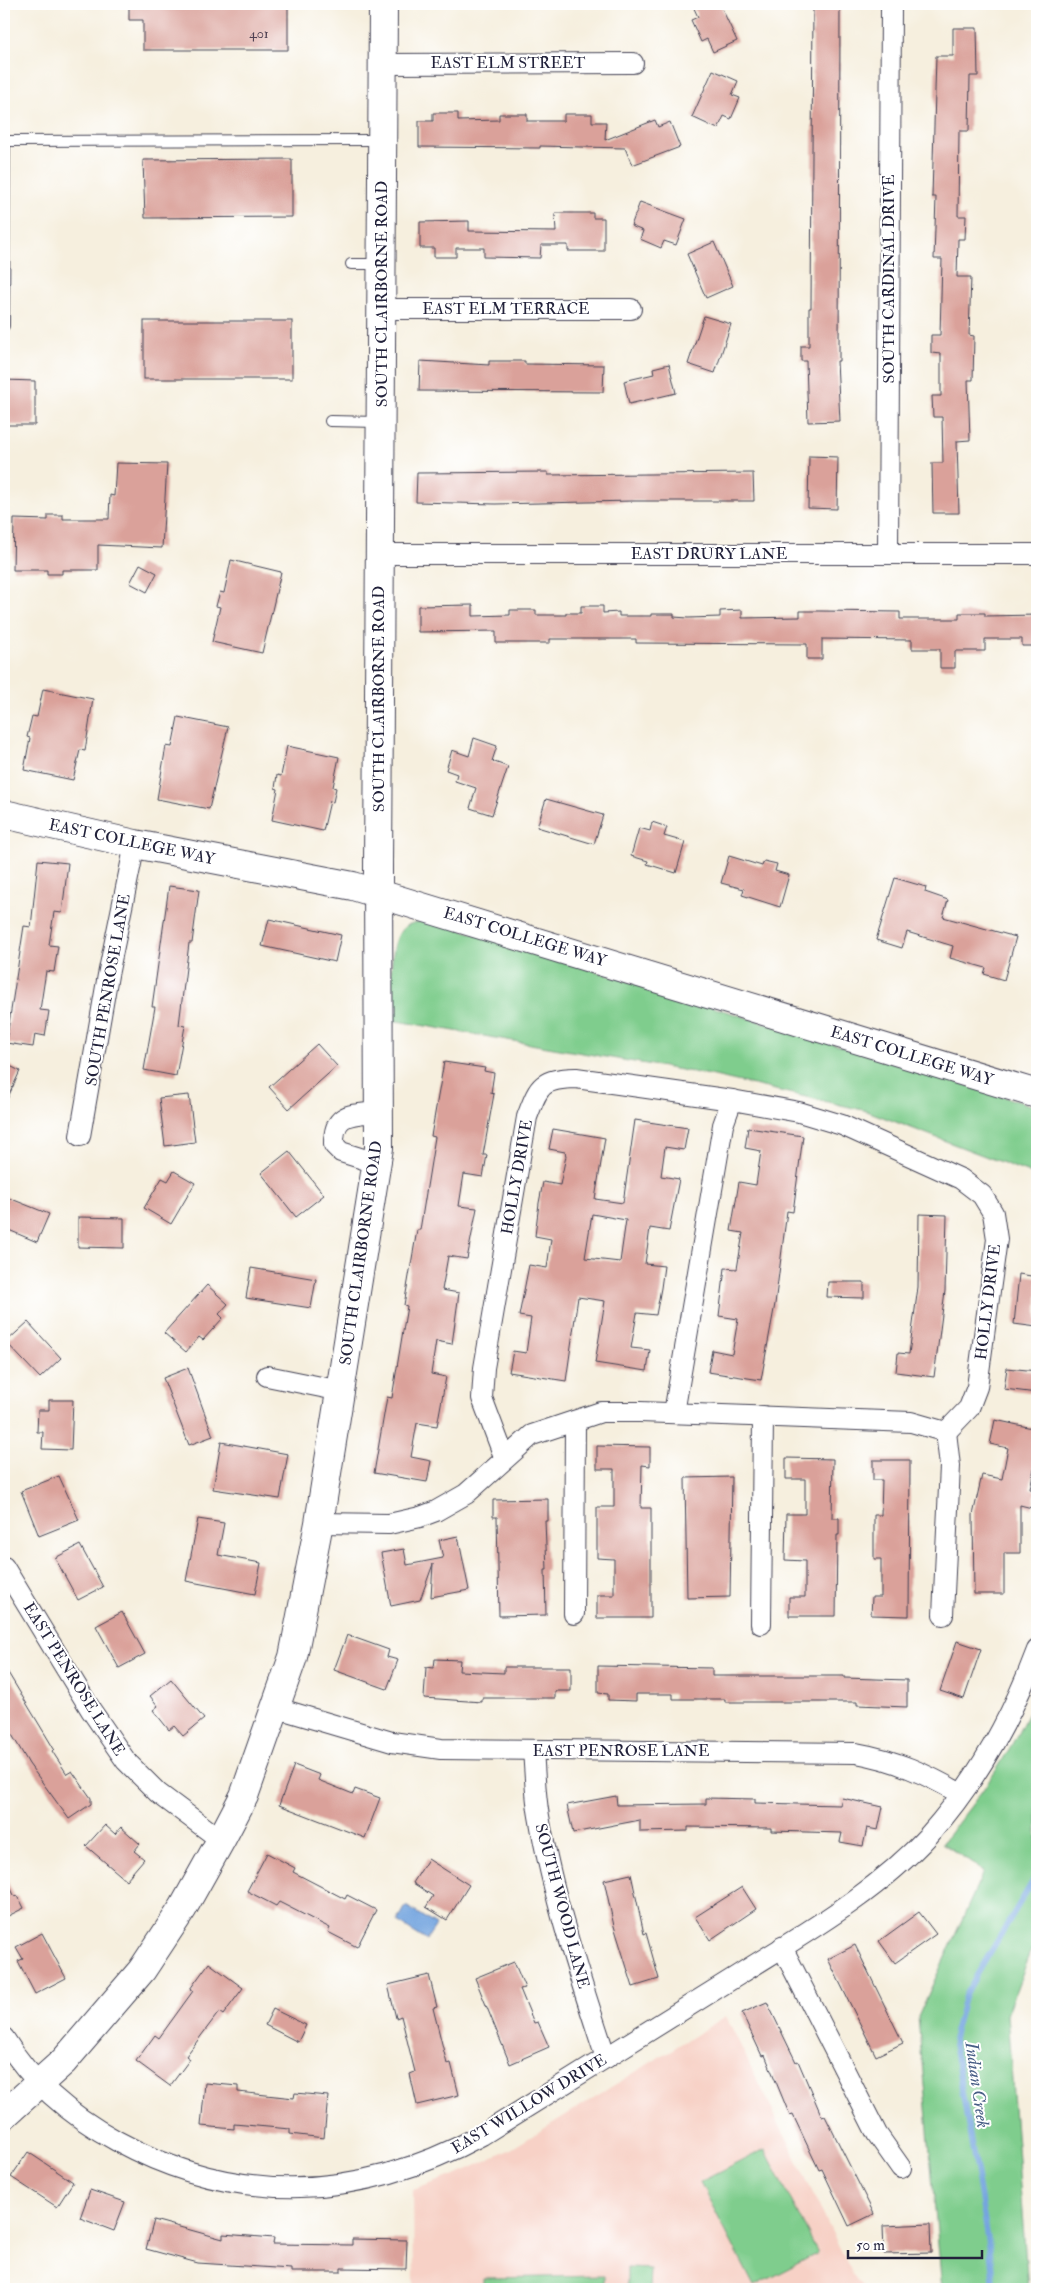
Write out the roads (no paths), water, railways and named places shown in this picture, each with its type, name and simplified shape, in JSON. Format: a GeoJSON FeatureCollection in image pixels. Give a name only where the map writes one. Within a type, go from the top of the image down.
{"type":"FeatureCollection","features":[{"type":"Feature","properties":{"kind":"street","name":"SOUTH CLAIRBORNE ROAD"},"geometry":{"type":"LineString","coordinates":[[4,2115],[64,2061],[142,1970],[183,1908],[222,1840],[244,1796],[277,1708],[293,1657],[319,1523],[378,1148],[383,4]]}},
{"type":"Feature","properties":{"kind":"street","name":"SOUTH CARDINAL DRIVE"},"geometry":{"type":"LineString","coordinates":[[888,554],[891,4]]}},
{"type":"Feature","properties":{"kind":"street","name":"EAST ELM STREET"},"geometry":{"type":"LineString","coordinates":[[383,64],[632,63]]}},
{"type":"Feature","properties":{"kind":"street","name":"EAST ELM TERRACE"},"geometry":{"type":"LineString","coordinates":[[382,309],[631,309]]}},
{"type":"Feature","properties":{"kind":"street","name":"EAST DRURY LANE"},"geometry":{"type":"LineString","coordinates":[[380,554],[1037,554]]}},
{"type":"Feature","properties":{"kind":"street","name":"EAST COLLEGE WAY"},"geometry":{"type":"LineString","coordinates":[[4,814],[135,844],[353,886],[1037,1094]]}},
{"type":"Feature","properties":{"kind":"street","name":"SOUTH PENROSE LANE"},"geometry":{"type":"LineString","coordinates":[[80,1136],[108,975],[135,844]]}},
{"type":"Feature","properties":{"kind":"street","name":"HOLLY DRIVE"},"geometry":{"type":"LineString","coordinates":[[505,1459],[482,1398],[484,1368],[527,1117],[538,1090],[556,1079],[576,1078],[732,1100],[799,1112],[842,1125],[961,1179],[982,1195],[993,1213],[997,1240],[978,1387],[969,1408],[946,1432]]}},
{"type":"Feature","properties":{"kind":"street"},"geometry":{"type":"LineString","coordinates":[[674,1413],[723,1125],[732,1100]]}},
{"type":"Feature","properties":{"kind":"street"},"geometry":{"type":"LineString","coordinates":[[376,1163],[341,1152],[334,1145],[334,1130],[340,1120],[349,1116],[378,1112]]}},
{"type":"Feature","properties":{"kind":"street"},"geometry":{"type":"LineString","coordinates":[[267,1376],[341,1391]]}},
{"type":"Feature","properties":{"kind":"street"},"geometry":{"type":"LineString","coordinates":[[319,1523],[389,1524],[420,1517],[436,1511],[466,1494],[532,1435],[601,1412],[911,1422],[946,1432],[950,1466],[943,1615]]}},
{"type":"Feature","properties":{"kind":"street"},"geometry":{"type":"LineString","coordinates":[[761,1624],[763,1416]]}},
{"type":"Feature","properties":{"kind":"street"},"geometry":{"type":"LineString","coordinates":[[574,1421],[574,1614]]}},
{"type":"Feature","properties":{"kind":"street","name":"EAST PENROSE LANE"},"geometry":{"type":"LineString","coordinates":[[4,1567],[91,1710],[126,1761],[158,1793],[222,1840]]}},
{"type":"Feature","properties":{"kind":"street","name":"EAST WILLOW DRIVE"},"geometry":{"type":"LineString","coordinates":[[4,2038],[15,2057],[40,2084],[63,2107],[87,2125],[144,2156],[193,2174],[218,2180],[282,2188],[330,2186],[378,2178],[448,2153],[482,2135],[854,1901],[898,1865],[928,1835],[961,1794],[999,1737],[1025,1683],[1037,1650]]}},
{"type":"Feature","properties":{"kind":"street","name":"EAST PENROSE LANE"},"geometry":{"type":"LineString","coordinates":[[277,1708],[392,1742],[440,1749],[856,1753],[887,1758],[918,1771],[961,1794]]}},
{"type":"Feature","properties":{"kind":"street","name":"SOUTH WOOD LANE"},"geometry":{"type":"LineString","coordinates":[[533,1751],[538,1814],[544,1842],[576,1963],[606,2058]]}},
{"type":"Feature","properties":{"kind":"street"},"geometry":{"type":"LineString","coordinates":[[782,1947],[877,2134],[901,2168]]}},
{"type":"Feature","properties":{"kind":"lane"},"geometry":{"type":"LineString","coordinates":[[4,326],[4,141],[383,140]]}},
{"type":"Feature","properties":{"kind":"lane"},"geometry":{"type":"LineString","coordinates":[[350,264],[382,264]]}},
{"type":"Feature","properties":{"kind":"lane"},"geometry":{"type":"LineString","coordinates":[[330,421],[381,422]]}},
{"type":"Feature","properties":{"kind":"water"},"geometry":{"type":"Polygon","coordinates":[[[406,1906],[436,1925],[426,1940],[397,1922],[406,1906]]]}},
{"type":"Feature","properties":{"kind":"waterway","name":"Indian Creek"},"geometry":{"type":"LineString","coordinates":[[994,2289],[990,2250],[953,2039],[965,1995],[1037,1874]]}}]}
